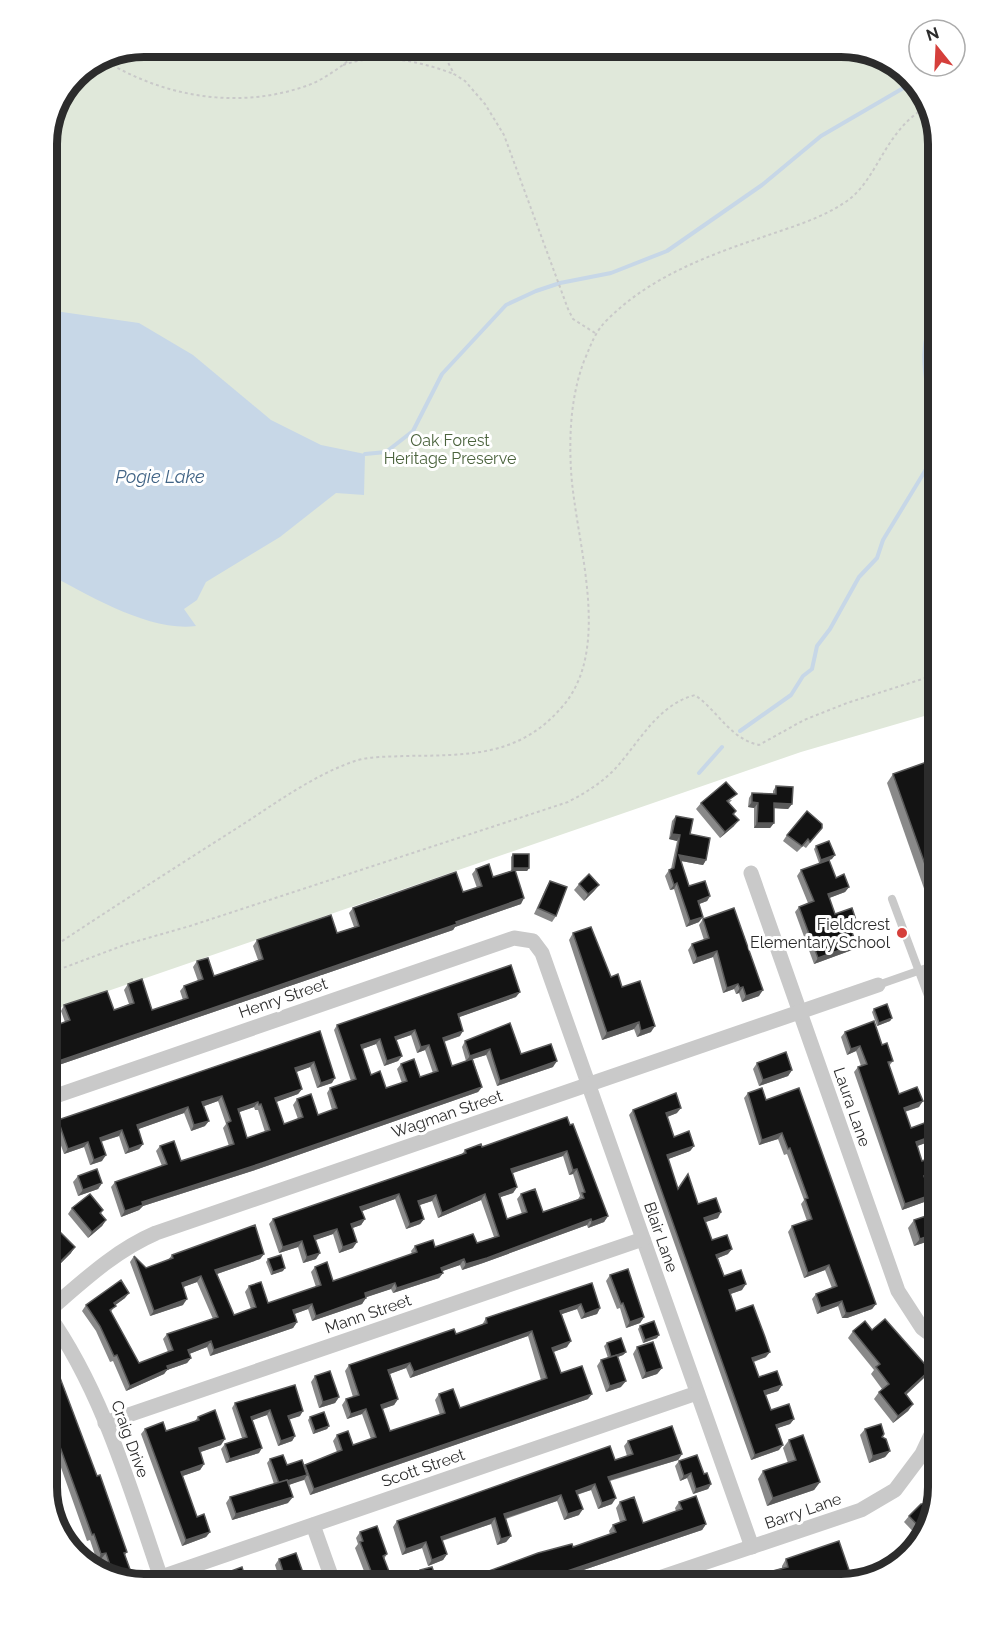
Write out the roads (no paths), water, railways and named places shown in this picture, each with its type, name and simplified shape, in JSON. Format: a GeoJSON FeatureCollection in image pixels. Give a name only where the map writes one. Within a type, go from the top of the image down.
{"type":"FeatureCollection","features":[{"type":"Feature","properties":{"kind":"street","name":"Laura Lane"},"geometry":{"type":"LineString","coordinates":[[751,873],[898,1291],[922,1328],[928,1332]]}},
{"type":"Feature","properties":{"kind":"street","name":"Henry Street"},"geometry":{"type":"LineString","coordinates":[[57,1095],[514,938],[533,941]]}},
{"type":"Feature","properties":{"kind":"street","name":"Blair Lane"},"geometry":{"type":"LineString","coordinates":[[533,941],[542,953],[752,1547]]}},
{"type":"Feature","properties":{"kind":"street","name":"Wagman Street"},"geometry":{"type":"LineString","coordinates":[[57,1304],[109,1261],[156,1233],[878,985]]}},
{"type":"Feature","properties":{"kind":"street","name":"Mann Street"},"geometry":{"type":"LineString","coordinates":[[105,1423],[643,1239]]}},
{"type":"Feature","properties":{"kind":"street","name":"Craig Drive"},"geometry":{"type":"LineString","coordinates":[[57,1330],[79,1363],[105,1423],[159,1574]]}},
{"type":"Feature","properties":{"kind":"street","name":"Scott Street"},"geometry":{"type":"LineString","coordinates":[[181,1574],[313,1525],[698,1393]]}},
{"type":"Feature","properties":{"kind":"street","name":"Barry Lane"},"geometry":{"type":"LineString","coordinates":[[693,1574],[752,1547],[861,1510],[895,1490],[922,1454],[928,1442]]}},
{"type":"Feature","properties":{"kind":"street"},"geometry":{"type":"LineString","coordinates":[[313,1525],[330,1574]]}},
{"type":"Feature","properties":{"kind":"lane"},"geometry":{"type":"LineString","coordinates":[[892,898],[928,996]]}},
{"type":"Feature","properties":{"kind":"lane"},"geometry":{"type":"LineString","coordinates":[[878,985],[928,968]]}},
{"type":"Feature","properties":{"kind":"water","name":"Pogie Lake"},"geometry":{"type":"Polygon","coordinates":[[[57,311],[139,323],[193,355],[271,420],[321,445],[365,454],[364,495],[336,493],[280,537],[206,582],[197,600],[184,609],[196,626],[178,626],[139,618],[57,578],[57,311]]]}},
{"type":"Feature","properties":{"kind":"waterway"},"geometry":{"type":"LineString","coordinates":[[365,454],[386,452],[413,431],[442,374],[506,305],[536,291],[560,283],[611,273],[667,251],[762,185],[821,136],[906,87]]}},
{"type":"Feature","properties":{"kind":"waterway"},"geometry":{"type":"LineString","coordinates":[[928,331],[924,351],[928,395]]}},
{"type":"Feature","properties":{"kind":"waterway"},"geometry":{"type":"LineString","coordinates":[[740,731],[791,695],[803,676],[812,669],[817,646],[830,629],[859,577],[877,558],[883,540],[928,466]]}},
{"type":"Feature","properties":{"kind":"waterway"},"geometry":{"type":"LineString","coordinates":[[699,773],[722,747]]}},
{"type":"Feature","properties":{"kind":"place","name":"Fieldcrest Elementary School"},"geometry":{"type":"Point","coordinates":[902,933]}},
{"type":"Feature","properties":{"kind":"park label","name":"Oak Forest Heritage Preserve"},"geometry":{"type":"Point","coordinates":[450,449]}}]}
